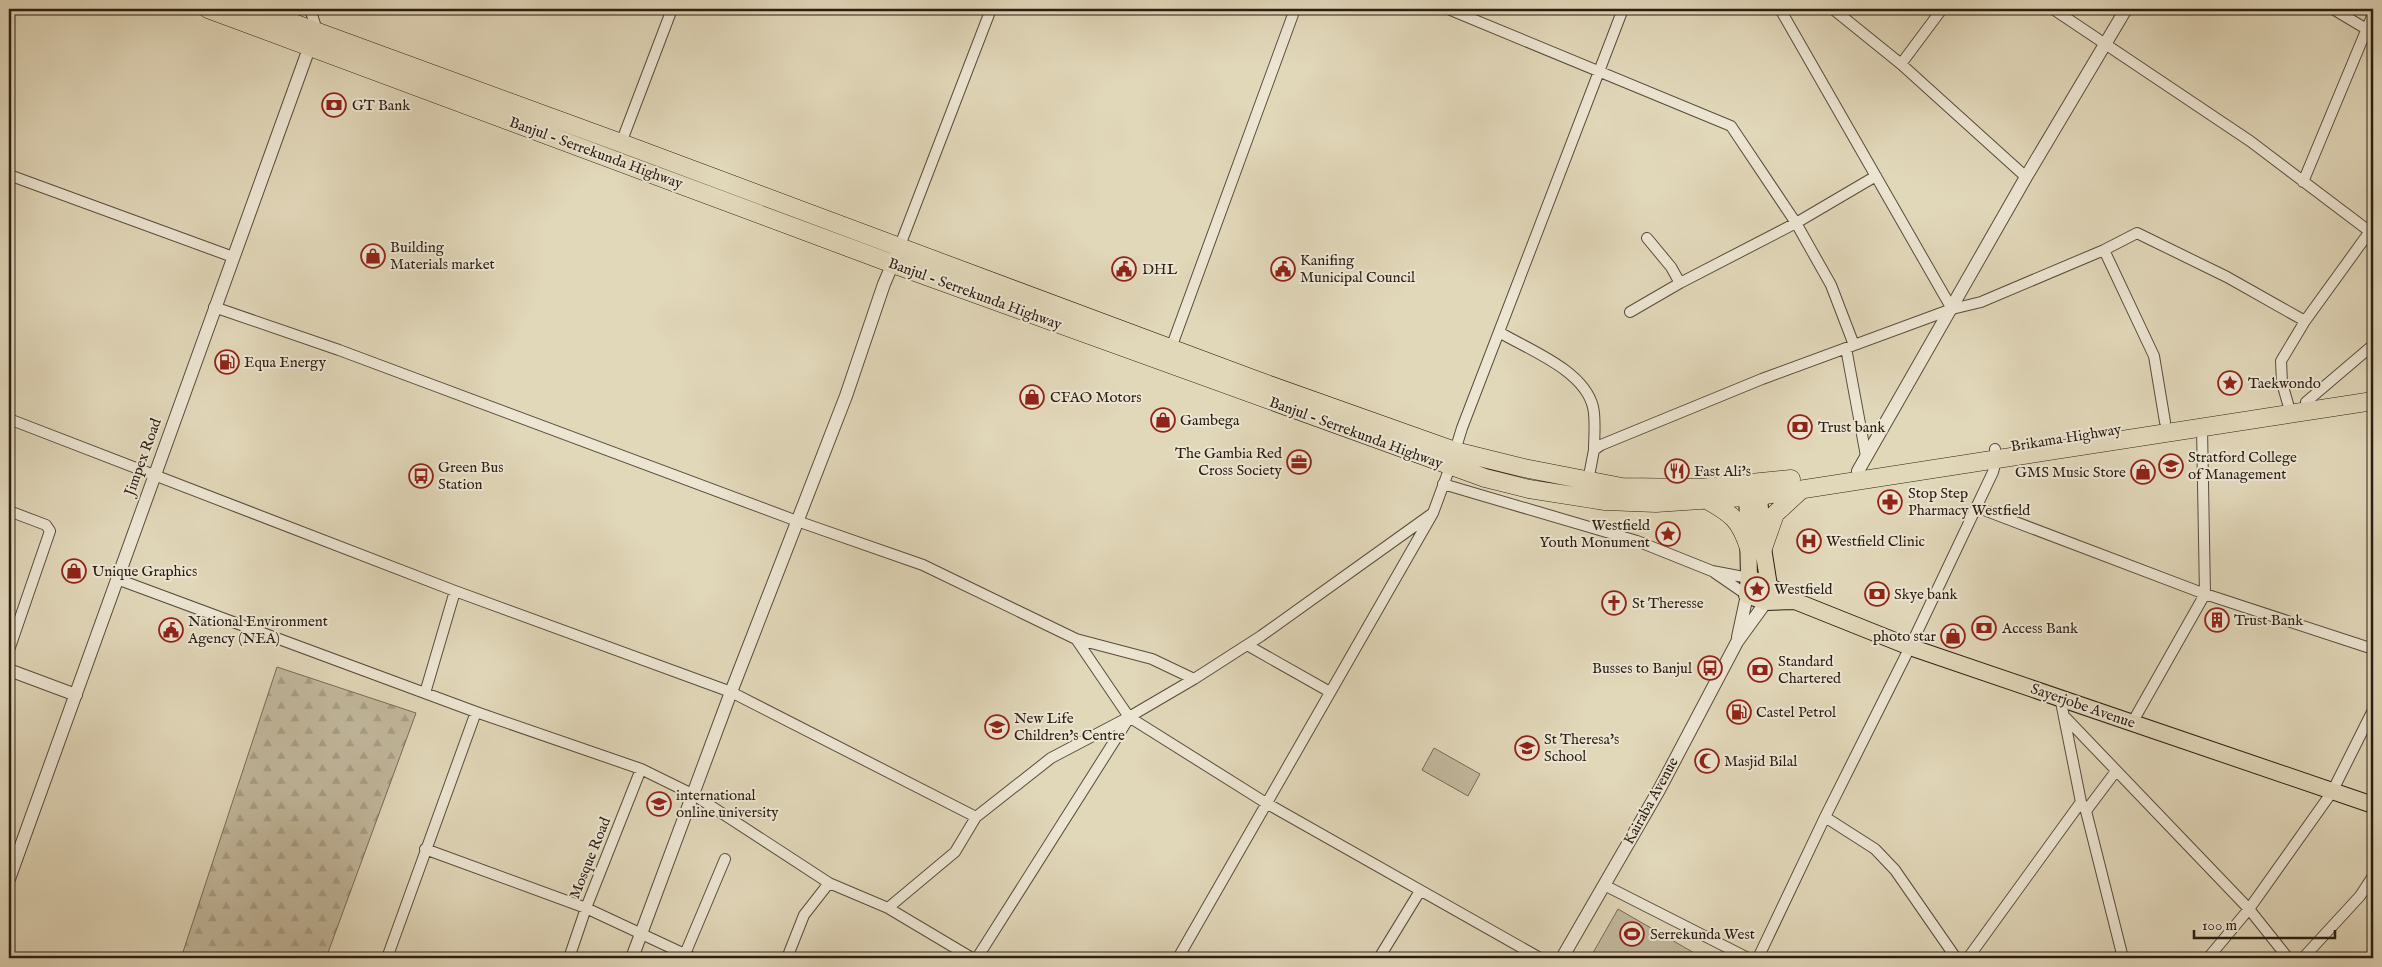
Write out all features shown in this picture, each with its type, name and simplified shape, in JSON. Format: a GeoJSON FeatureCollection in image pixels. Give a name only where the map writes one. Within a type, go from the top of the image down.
{"type":"FeatureCollection","features":[{"type":"Feature","properties":{"kind":"highway","name":"Banjul - Serrekunda Highway"},"geometry":{"type":"LineString","coordinates":[[208,9],[312,39],[621,143],[1171,348],[1529,489],[1605,501],[1656,503],[1707,500],[1753,490]]}},
{"type":"Feature","properties":{"kind":"highway","name":"Banjul - Serrekunda Highway"},"geometry":{"type":"LineString","coordinates":[[255,9],[312,39],[893,264],[1453,459],[1622,487],[1753,490]]}},
{"type":"Feature","properties":{"kind":"highway","name":"Brikama Highway"},"geometry":{"type":"LineString","coordinates":[[1753,490],[1802,489],[1995,455],[2165,422],[2373,391]]}},
{"type":"Feature","properties":{"kind":"highway","name":"Brikama Highway"},"geometry":{"type":"LineString","coordinates":[[1753,490],[1862,463],[1995,455],[2202,428],[2373,401]]}},
{"type":"Feature","properties":{"kind":"highway"},"geometry":{"type":"LineString","coordinates":[[1707,500],[1736,519],[1756,548],[1775,514],[1802,489]]}},
{"type":"Feature","properties":{"kind":"main road","name":"Kairaba Avenue"},"geometry":{"type":"LineString","coordinates":[[1753,490],[1756,548],[1768,594]]}},
{"type":"Feature","properties":{"kind":"main road","name":"Kairaba Avenue"},"geometry":{"type":"LineString","coordinates":[[1747,595],[1756,548]]}},
{"type":"Feature","properties":{"kind":"main road","name":"Sayerjobe Avenue"},"geometry":{"type":"LineString","coordinates":[[1749,578],[1768,594]]}},
{"type":"Feature","properties":{"kind":"main road","name":"Sayerjobe Avenue"},"geometry":{"type":"LineString","coordinates":[[1747,595],[1768,594],[1795,601],[1910,647],[2373,805]]}},
{"type":"Feature","properties":{"kind":"street"},"geometry":{"type":"LineString","coordinates":[[310,9],[314,24],[312,39]]}},
{"type":"Feature","properties":{"kind":"street"},"geometry":{"type":"LineString","coordinates":[[621,143],[672,9]]}},
{"type":"Feature","properties":{"kind":"street"},"geometry":{"type":"LineString","coordinates":[[632,958],[731,692],[846,396],[893,264],[991,9]]}},
{"type":"Feature","properties":{"kind":"street"},"geometry":{"type":"LineString","coordinates":[[1171,348],[1295,9]]}},
{"type":"Feature","properties":{"kind":"street"},"geometry":{"type":"LineString","coordinates":[[1448,9],[1731,126],[1796,223],[1831,285],[1850,346],[1862,463]]}},
{"type":"Feature","properties":{"kind":"street"},"geometry":{"type":"LineString","coordinates":[[1178,958],[1433,513],[1499,332],[1622,9]]}},
{"type":"Feature","properties":{"kind":"street"},"geometry":{"type":"LineString","coordinates":[[1780,9],[1952,309]]}},
{"type":"Feature","properties":{"kind":"street"},"geometry":{"type":"LineString","coordinates":[[1833,9],[1901,64],[2026,177]]}},
{"type":"Feature","properties":{"kind":"street"},"geometry":{"type":"LineString","coordinates":[[1901,64],[1942,9]]}},
{"type":"Feature","properties":{"kind":"street"},"geometry":{"type":"LineString","coordinates":[[2053,9],[2250,141],[2303,182],[2372,231],[2305,321],[2281,362],[2282,383],[2288,404]]}},
{"type":"Feature","properties":{"kind":"street"},"geometry":{"type":"LineString","coordinates":[[1862,463],[2026,177],[2126,9]]}},
{"type":"Feature","properties":{"kind":"street"},"geometry":{"type":"LineString","coordinates":[[2333,9],[2370,31]]}},
{"type":"Feature","properties":{"kind":"street"},"geometry":{"type":"LineString","coordinates":[[2303,182],[2370,31],[2373,14]]}},
{"type":"Feature","properties":{"kind":"street","name":"Jimpex Road"},"geometry":{"type":"LineString","coordinates":[[9,879],[13,854],[76,695],[312,39]]}},
{"type":"Feature","properties":{"kind":"street"},"geometry":{"type":"LineString","coordinates":[[9,175],[233,257]]}},
{"type":"Feature","properties":{"kind":"street"},"geometry":{"type":"LineString","coordinates":[[1630,312],[1680,283],[1796,223],[1876,176]]}},
{"type":"Feature","properties":{"kind":"street"},"geometry":{"type":"LineString","coordinates":[[1594,450],[1762,379],[1952,309],[1981,302],[2104,250],[2137,233],[2227,277],[2305,321]]}},
{"type":"Feature","properties":{"kind":"street"},"geometry":{"type":"LineString","coordinates":[[1647,238],[1671,267],[1680,283]]}},
{"type":"Feature","properties":{"kind":"street"},"geometry":{"type":"LineString","coordinates":[[2104,250],[2154,356],[2165,422]]}},
{"type":"Feature","properties":{"kind":"street"},"geometry":{"type":"LineString","coordinates":[[214,307],[340,350],[797,520],[924,565],[1076,639],[1152,659],[1194,678]]}},
{"type":"Feature","properties":{"kind":"street"},"geometry":{"type":"LineString","coordinates":[[1499,332],[1573,375],[1586,389],[1593,408],[1594,450],[1588,481]]}},
{"type":"Feature","properties":{"kind":"street"},"geometry":{"type":"LineString","coordinates":[[2306,402],[2373,345]]}},
{"type":"Feature","properties":{"kind":"street"},"geometry":{"type":"LineString","coordinates":[[9,419],[455,591],[731,692],[976,818]]}},
{"type":"Feature","properties":{"kind":"street"},"geometry":{"type":"LineString","coordinates":[[2132,723],[2205,594],[2202,428]]}},
{"type":"Feature","properties":{"kind":"street"},"geometry":{"type":"LineString","coordinates":[[1758,958],[1994,472],[1995,455]]}},
{"type":"Feature","properties":{"kind":"street"},"geometry":{"type":"LineString","coordinates":[[1443,484],[1637,541],[1712,571],[1749,578]]}},
{"type":"Feature","properties":{"kind":"street"},"geometry":{"type":"LineString","coordinates":[[1976,508],[2205,594],[2373,649]]}},
{"type":"Feature","properties":{"kind":"street"},"geometry":{"type":"LineString","coordinates":[[9,511],[46,525],[50,531],[9,650]]}},
{"type":"Feature","properties":{"kind":"street"},"geometry":{"type":"LineString","coordinates":[[888,908],[955,852],[976,818],[1051,758],[1129,717],[1247,645],[1433,513]]}},
{"type":"Feature","properties":{"kind":"street"},"geometry":{"type":"LineString","coordinates":[[1712,571],[1747,595]]}},
{"type":"Feature","properties":{"kind":"street"},"geometry":{"type":"LineString","coordinates":[[117,579],[476,712],[641,769],[694,794],[829,883],[888,908],[972,958]]}},
{"type":"Feature","properties":{"kind":"street"},"geometry":{"type":"LineString","coordinates":[[425,693],[455,591]]}},
{"type":"Feature","properties":{"kind":"street","name":"Kairaba Avenue"},"geometry":{"type":"LineString","coordinates":[[1562,958],[1659,790],[1737,642],[1768,594]]}},
{"type":"Feature","properties":{"kind":"street","name":"Kairaba Avenue"},"geometry":{"type":"LineString","coordinates":[[1737,642],[1747,595]]}},
{"type":"Feature","properties":{"kind":"street"},"geometry":{"type":"LineString","coordinates":[[1076,639],[1129,717],[1266,803],[1540,958]]}},
{"type":"Feature","properties":{"kind":"street"},"geometry":{"type":"LineString","coordinates":[[1247,645],[1330,692]]}},
{"type":"Feature","properties":{"kind":"street"},"geometry":{"type":"LineString","coordinates":[[9,670],[76,695]]}},
{"type":"Feature","properties":{"kind":"street"},"geometry":{"type":"LineString","coordinates":[[2060,697],[2083,807],[2123,958]]}},
{"type":"Feature","properties":{"kind":"street"},"geometry":{"type":"LineString","coordinates":[[2208,958],[2249,909],[2332,792],[2373,710]]}},
{"type":"Feature","properties":{"kind":"street"},"geometry":{"type":"LineString","coordinates":[[387,958],[476,712]]}},
{"type":"Feature","properties":{"kind":"street"},"geometry":{"type":"LineString","coordinates":[[2064,716],[2249,909],[2288,958]]}},
{"type":"Feature","properties":{"kind":"street"},"geometry":{"type":"LineString","coordinates":[[977,958],[1129,717]]}},
{"type":"Feature","properties":{"kind":"street","name":"Mosque Road"},"geometry":{"type":"LineString","coordinates":[[569,958],[586,908],[641,769]]}},
{"type":"Feature","properties":{"kind":"street"},"geometry":{"type":"LineString","coordinates":[[1968,958],[2083,807],[2116,771]]}},
{"type":"Feature","properties":{"kind":"street"},"geometry":{"type":"LineString","coordinates":[[1825,817],[1875,849],[1895,870],[1956,958]]}},
{"type":"Feature","properties":{"kind":"street"},"geometry":{"type":"LineString","coordinates":[[425,849],[586,908],[689,956],[725,859]]}},
{"type":"Feature","properties":{"kind":"street"},"geometry":{"type":"LineString","coordinates":[[2303,958],[2360,896],[2373,876]]}},
{"type":"Feature","properties":{"kind":"street"},"geometry":{"type":"LineString","coordinates":[[787,958],[804,914],[829,883]]}},
{"type":"Feature","properties":{"kind":"street"},"geometry":{"type":"LineString","coordinates":[[1604,885],[1748,958]]}},
{"type":"Feature","properties":{"kind":"street"},"geometry":{"type":"LineString","coordinates":[[1379,958],[1420,891]]}},
{"type":"Feature","properties":{"kind":"green space"},"geometry":{"type":"Polygon","coordinates":[[[277,667],[416,713],[326,958],[197,958],[182,955],[277,667]]]}},
{"type":"Feature","properties":{"kind":"green space"},"geometry":{"type":"Polygon","coordinates":[[[1434,748],[1480,774],[1468,796],[1422,770],[1434,748]]]}},
{"type":"Feature","properties":{"kind":"green space","name":"Serrekunda West"},"geometry":{"type":"Polygon","coordinates":[[[1618,909],[1703,958],[1590,958],[1618,909]]]}},
{"type":"Feature","properties":{"kind":"place","name":"GT Bank"},"geometry":{"type":"Point","coordinates":[334,105]}},
{"type":"Feature","properties":{"kind":"place","name":"Building Materials market"},"geometry":{"type":"Point","coordinates":[373,256]}},
{"type":"Feature","properties":{"kind":"place","name":"DHL"},"geometry":{"type":"Point","coordinates":[1124,269]}},
{"type":"Feature","properties":{"kind":"place","name":"Kanifing Municipal Council"},"geometry":{"type":"Point","coordinates":[1283,269]}},
{"type":"Feature","properties":{"kind":"place","name":"Equa Energy"},"geometry":{"type":"Point","coordinates":[227,362]}},
{"type":"Feature","properties":{"kind":"place","name":"Taekwondo"},"geometry":{"type":"Point","coordinates":[2230,383]}},
{"type":"Feature","properties":{"kind":"place","name":"CFAO Motors"},"geometry":{"type":"Point","coordinates":[1032,397]}},
{"type":"Feature","properties":{"kind":"place","name":"Gambega"},"geometry":{"type":"Point","coordinates":[1163,420]}},
{"type":"Feature","properties":{"kind":"place","name":"Trust bank"},"geometry":{"type":"Point","coordinates":[1800,427]}},
{"type":"Feature","properties":{"kind":"place","name":"The Gambia Red Cross Society"},"geometry":{"type":"Point","coordinates":[1299,462]}},
{"type":"Feature","properties":{"kind":"place","name":"Stratford College of Management"},"geometry":{"type":"Point","coordinates":[2171,466]}},
{"type":"Feature","properties":{"kind":"place","name":"Fast Ali's"},"geometry":{"type":"Point","coordinates":[1677,471]}},
{"type":"Feature","properties":{"kind":"place","name":"GMS Music Store"},"geometry":{"type":"Point","coordinates":[2143,472]}},
{"type":"Feature","properties":{"kind":"place","name":"Green Bus Station"},"geometry":{"type":"Point","coordinates":[421,476]}},
{"type":"Feature","properties":{"kind":"place","name":"Stop Step Pharmacy Westfield"},"geometry":{"type":"Point","coordinates":[1890,502]}},
{"type":"Feature","properties":{"kind":"place","name":"Westfield Youth Monument"},"geometry":{"type":"Point","coordinates":[1668,534]}},
{"type":"Feature","properties":{"kind":"place","name":"Westfield Clinic"},"geometry":{"type":"Point","coordinates":[1809,541]}},
{"type":"Feature","properties":{"kind":"place","name":"Unique Graphics"},"geometry":{"type":"Point","coordinates":[74,571]}},
{"type":"Feature","properties":{"kind":"place","name":"Westfield"},"geometry":{"type":"Point","coordinates":[1757,589]}},
{"type":"Feature","properties":{"kind":"place","name":"Skye bank"},"geometry":{"type":"Point","coordinates":[1877,594]}},
{"type":"Feature","properties":{"kind":"place","name":"St Theresse"},"geometry":{"type":"Point","coordinates":[1614,603]}},
{"type":"Feature","properties":{"kind":"place","name":"Trust Bank"},"geometry":{"type":"Point","coordinates":[2217,620]}},
{"type":"Feature","properties":{"kind":"place","name":"Access Bank"},"geometry":{"type":"Point","coordinates":[1984,628]}},
{"type":"Feature","properties":{"kind":"place","name":"National Environment Agency (NEA)"},"geometry":{"type":"Point","coordinates":[171,630]}},
{"type":"Feature","properties":{"kind":"place","name":"photo star"},"geometry":{"type":"Point","coordinates":[1953,636]}},
{"type":"Feature","properties":{"kind":"place","name":"Busses to Banjul"},"geometry":{"type":"Point","coordinates":[1710,668]}},
{"type":"Feature","properties":{"kind":"place","name":"Standard Chartered"},"geometry":{"type":"Point","coordinates":[1760,670]}},
{"type":"Feature","properties":{"kind":"place","name":"Castel Petrol"},"geometry":{"type":"Point","coordinates":[1739,712]}},
{"type":"Feature","properties":{"kind":"place","name":"New Life Children's Centre"},"geometry":{"type":"Point","coordinates":[997,727]}},
{"type":"Feature","properties":{"kind":"place","name":"St Theresa's School"},"geometry":{"type":"Point","coordinates":[1527,748]}},
{"type":"Feature","properties":{"kind":"place","name":"Masjid Bilal"},"geometry":{"type":"Point","coordinates":[1707,761]}},
{"type":"Feature","properties":{"kind":"place","name":"international online university"},"geometry":{"type":"Point","coordinates":[659,804]}},
{"type":"Feature","properties":{"kind":"place","name":"Serrekunda West"},"geometry":{"type":"Point","coordinates":[1632,934]}}]}
